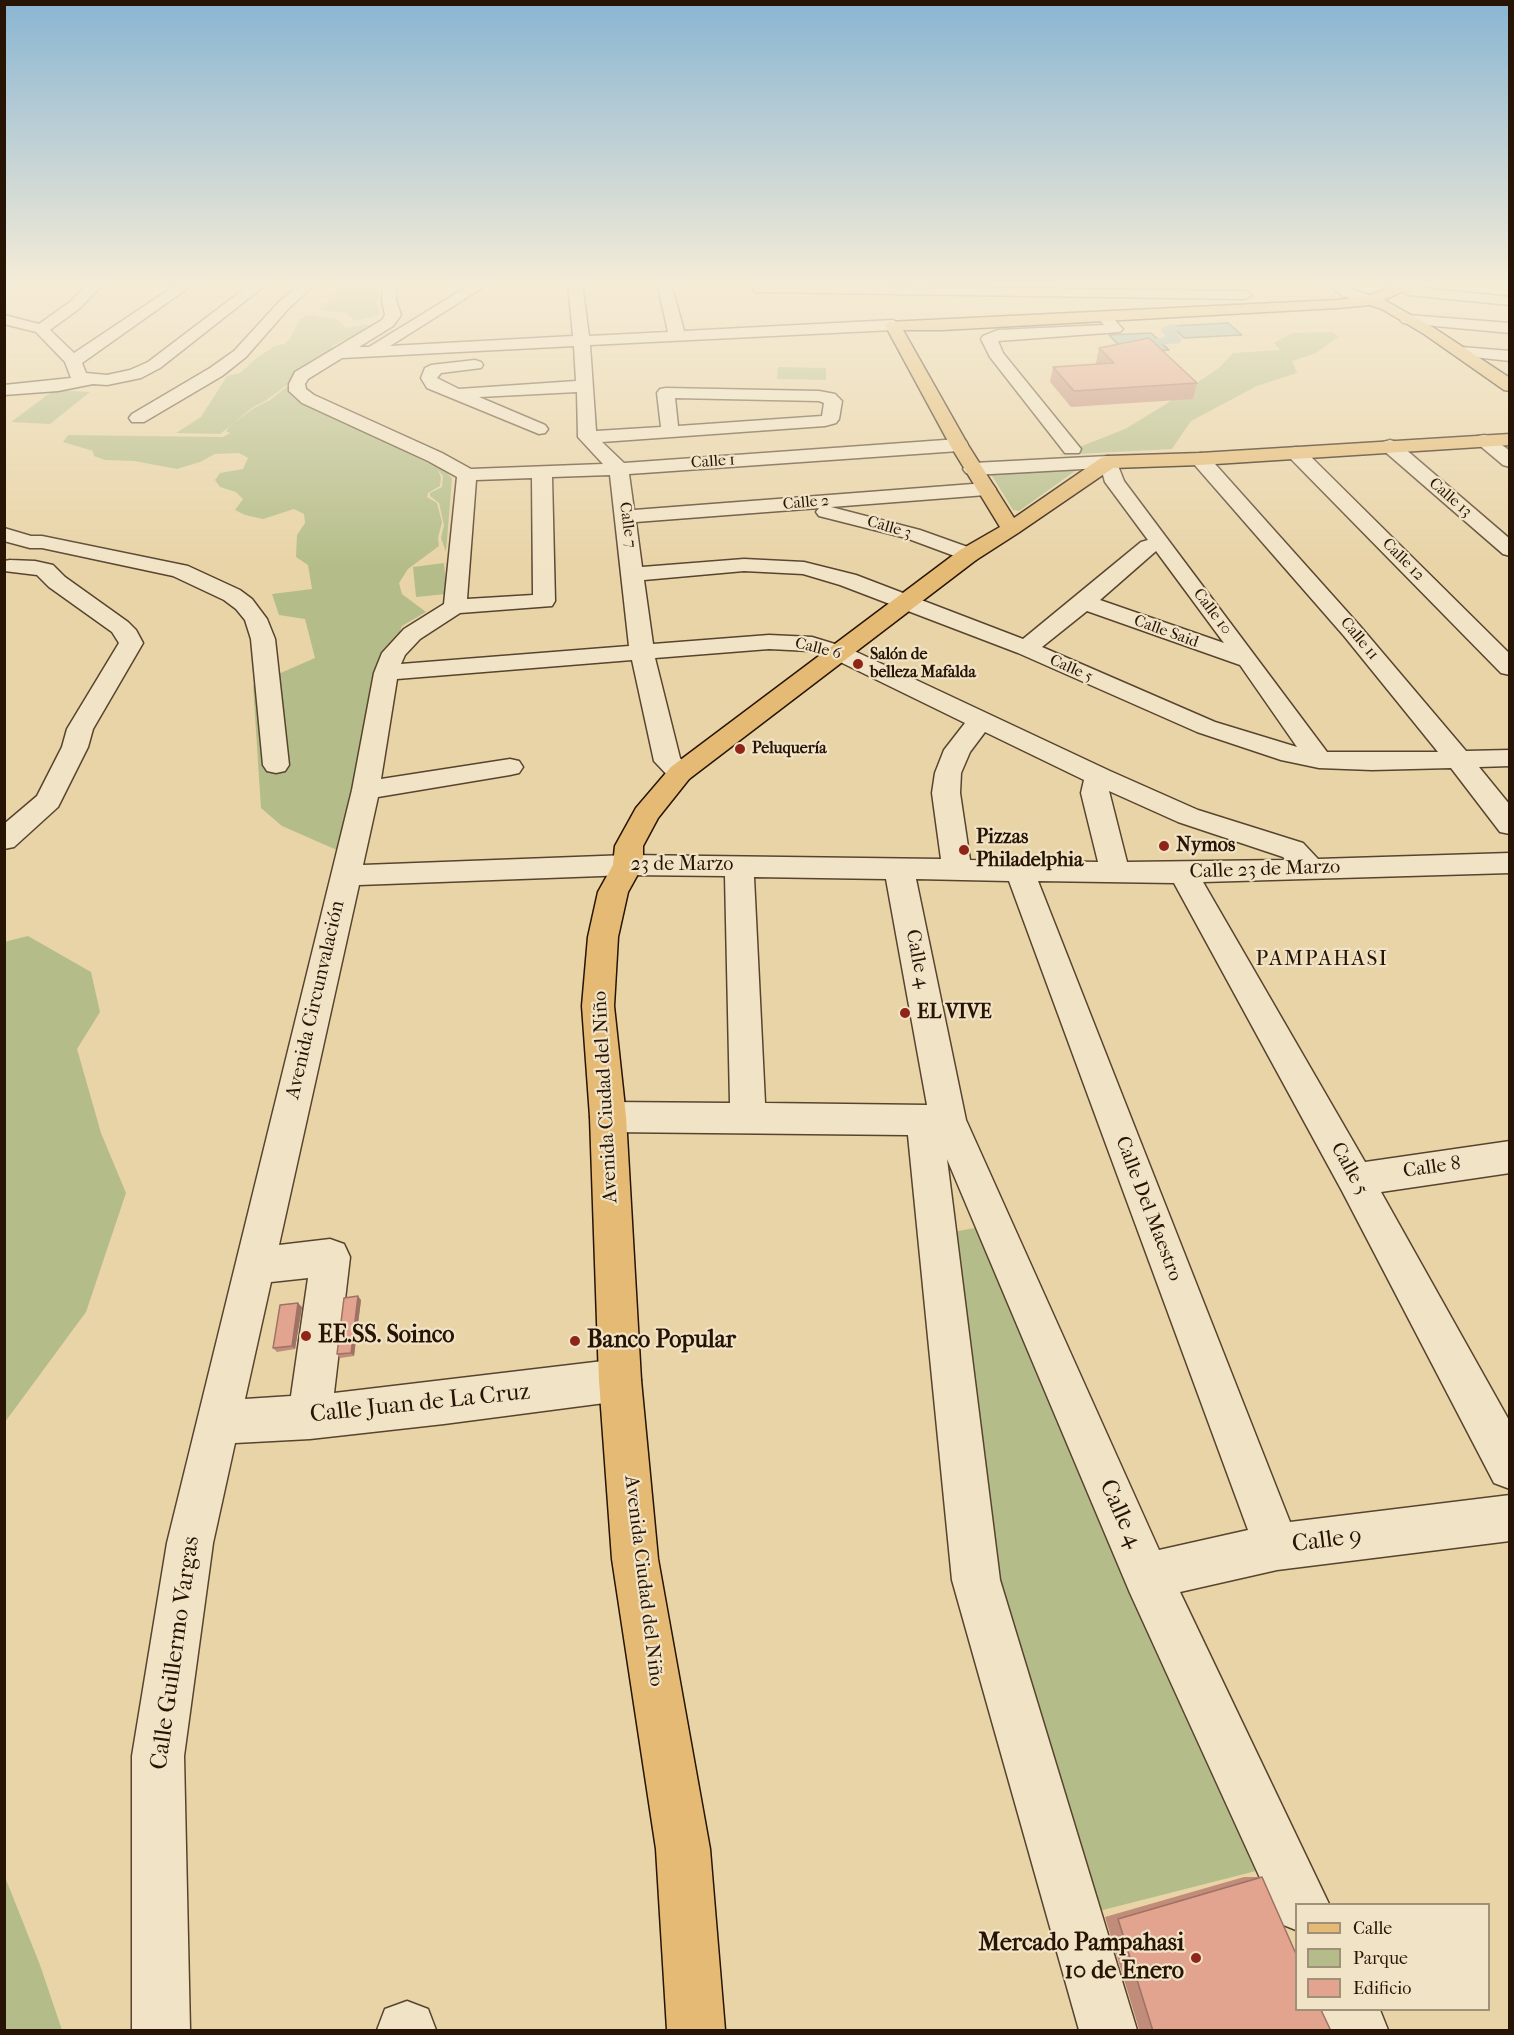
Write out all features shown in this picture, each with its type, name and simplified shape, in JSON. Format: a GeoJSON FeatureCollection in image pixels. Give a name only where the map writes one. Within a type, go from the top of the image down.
{"type":"FeatureCollection","features":[{"type":"Feature","properties":{"kind":"main road"},"geometry":{"type":"LineString","coordinates":[[928,378],[966,456],[1011,529]]}},
{"type":"Feature","properties":{"kind":"main road"},"geometry":{"type":"LineString","coordinates":[[1108,462],[1200,459],[1509,439]]}},
{"type":"Feature","properties":{"kind":"main road","name":"Avenida Ciudad del Niño"},"geometry":{"type":"LineString","coordinates":[[696,2031],[682,1849],[635,1559],[620,1380],[608,1117],[598,1006],[602,949],[613,892],[628,865],[629,846],[646,814],[680,772],[968,555],[1011,529],[1108,462]]}},
{"type":"Feature","properties":{"kind":"street"},"geometry":{"type":"LineString","coordinates":[[84,378],[88,380]]}},
{"type":"Feature","properties":{"kind":"street"},"geometry":{"type":"LineString","coordinates":[[4,390],[119,378]]}},
{"type":"Feature","properties":{"kind":"street"},"geometry":{"type":"LineString","coordinates":[[138,418],[206,378]]}},
{"type":"Feature","properties":{"kind":"street"},"geometry":{"type":"LineString","coordinates":[[300,378],[297,384],[298,391],[308,399],[435,457],[467,475],[455,607],[544,601],[542,472]]}},
{"type":"Feature","properties":{"kind":"street"},"geometry":{"type":"LineString","coordinates":[[429,378],[433,384],[539,429]]}},
{"type":"Feature","properties":{"kind":"street"},"geometry":{"type":"LineString","coordinates":[[583,378],[586,386],[587,437],[619,469]]}},
{"type":"Feature","properties":{"kind":"street"},"geometry":{"type":"LineString","coordinates":[[966,456],[1072,449],[1015,378]]}},
{"type":"Feature","properties":{"kind":"street"},"geometry":{"type":"LineString","coordinates":[[457,394],[586,386]]}},
{"type":"Feature","properties":{"kind":"street"},"geometry":{"type":"LineString","coordinates":[[587,437],[669,432],[825,422],[830,419],[833,401],[829,398],[666,393],[669,432]]}},
{"type":"Feature","properties":{"kind":"street"},"geometry":{"type":"LineString","coordinates":[[1484,441],[1509,461]]}},
{"type":"Feature","properties":{"kind":"street","name":"Calle 13"},"geometry":{"type":"LineString","coordinates":[[1390,446],[1509,550]]}},
{"type":"Feature","properties":{"kind":"street","name":"Calle 12"},"geometry":{"type":"LineString","coordinates":[[1296,453],[1509,668]]}},
{"type":"Feature","properties":{"kind":"street"},"geometry":{"type":"LineString","coordinates":[[966,456],[1108,462]]}},
{"type":"Feature","properties":{"kind":"street","name":"Calle 1"},"geometry":{"type":"LineString","coordinates":[[467,475],[966,456]]}},
{"type":"Feature","properties":{"kind":"street","name":"Calle 11"},"geometry":{"type":"LineString","coordinates":[[1200,459],[1352,631],[1460,761],[1509,825]]}},
{"type":"Feature","properties":{"kind":"street","name":"Calle 10"},"geometry":{"type":"LineString","coordinates":[[1108,462],[1115,482],[1248,660],[1319,760]]}},
{"type":"Feature","properties":{"kind":"street","name":"Calle 7"},"geometry":{"type":"LineString","coordinates":[[619,469],[627,517],[642,652],[667,761],[680,772]]}},
{"type":"Feature","properties":{"kind":"street","name":"Calle 2"},"geometry":{"type":"LineString","coordinates":[[627,517],[986,489]]}},
{"type":"Feature","properties":{"kind":"street","name":"Calle 3"},"geometry":{"type":"LineString","coordinates":[[812,503],[818,509],[913,534],[968,555]]}},
{"type":"Feature","properties":{"kind":"street"},"geometry":{"type":"LineString","coordinates":[[4,534],[30,542],[42,542],[180,571],[244,604],[256,619],[263,639],[276,765]]}},
{"type":"Feature","properties":{"kind":"street"},"geometry":{"type":"LineString","coordinates":[[7,570],[30,542]]}},
{"type":"Feature","properties":{"kind":"street"},"geometry":{"type":"LineString","coordinates":[[1026,648],[1084,602],[1148,546],[1162,544]]}},
{"type":"Feature","properties":{"kind":"street","name":"Calle 5"},"geometry":{"type":"LineString","coordinates":[[634,574],[718,566],[781,565],[804,568],[848,580],[1026,648],[1206,727],[1290,754],[1319,760],[1460,761],[1509,758]]}},
{"type":"Feature","properties":{"kind":"street"},"geometry":{"type":"LineString","coordinates":[[4,840],[48,801],[75,747],[80,729],[131,643],[128,635],[120,627],[57,582],[45,570],[35,567],[7,570]]}},
{"type":"Feature","properties":{"kind":"street","name":"Calle Said"},"geometry":{"type":"LineString","coordinates":[[1084,602],[1248,660]]}},
{"type":"Feature","properties":{"kind":"street","name":"Avenida Circunvalación"},"geometry":{"type":"LineString","coordinates":[[219,1422],[366,790],[386,673],[394,653],[412,634],[455,607]]}},
{"type":"Feature","properties":{"kind":"street","name":"Calle 6"},"geometry":{"type":"LineString","coordinates":[[386,673],[790,641],[812,644],[840,652],[1100,777],[1188,816],[1280,844],[1293,850],[1310,868]]}},
{"type":"Feature","properties":{"kind":"street"},"geometry":{"type":"LineString","coordinates":[[957,870],[946,793],[948,773],[957,750],[981,720]]}},
{"type":"Feature","properties":{"kind":"street"},"geometry":{"type":"LineString","coordinates":[[366,790],[510,766]]}},
{"type":"Feature","properties":{"kind":"street"},"geometry":{"type":"LineString","coordinates":[[1100,777],[1096,783],[1095,793],[1115,872]]}},
{"type":"Feature","properties":{"kind":"street","name":"Calle 23 de Marzo"},"geometry":{"type":"LineString","coordinates":[[1020,872],[1183,873],[1509,863]]}},
{"type":"Feature","properties":{"kind":"street","name":"23 de Marzo"},"geometry":{"type":"LineString","coordinates":[[345,874],[417,874],[628,865],[739,865],[1020,872]]}},
{"type":"Feature","properties":{"kind":"street"},"geometry":{"type":"LineString","coordinates":[[739,865],[748,1117]]}},
{"type":"Feature","properties":{"kind":"street","name":"Calle 4"},"geometry":{"type":"LineString","coordinates":[[899,868],[936,1120],[1300,1903]]}},
{"type":"Feature","properties":{"kind":"street","name":"Calle Del Maestro"},"geometry":{"type":"LineString","coordinates":[[1020,872],[1277,1547]]}},
{"type":"Feature","properties":{"kind":"street","name":"Calle 5"},"geometry":{"type":"LineString","coordinates":[[1183,873],[1355,1180],[1509,1467]]}},
{"type":"Feature","properties":{"kind":"street"},"geometry":{"type":"LineString","coordinates":[[608,1117],[936,1120],[976,1580],[1108,2031]]}},
{"type":"Feature","properties":{"kind":"street","name":"Calle 8"},"geometry":{"type":"LineString","coordinates":[[1355,1180],[1509,1157]]}},
{"type":"Feature","properties":{"kind":"street"},"geometry":{"type":"LineString","coordinates":[[255,1266],[330,1257],[310,1417]]}},
{"type":"Feature","properties":{"kind":"street","name":"Calle Juan de La Cruz"},"geometry":{"type":"LineString","coordinates":[[219,1422],[310,1417],[444,1403],[620,1380]]}},
{"type":"Feature","properties":{"kind":"street","name":"Calle Guillermo Vargas"},"geometry":{"type":"LineString","coordinates":[[161,2031],[158,1756],[190,1543],[219,1422]]}},
{"type":"Feature","properties":{"kind":"street","name":"Calle 9"},"geometry":{"type":"LineString","coordinates":[[1147,1576],[1277,1547],[1509,1518]]}},
{"type":"Feature","properties":{"kind":"street"},"geometry":{"type":"LineString","coordinates":[[1350,2011],[1359,2031]]}},
{"type":"Feature","properties":{"kind":"green space"},"geometry":{"type":"Polygon","coordinates":[[[226,378],[297,378],[253,407],[220,434],[176,433],[201,417],[226,378]]]}},
{"type":"Feature","properties":{"kind":"green space"},"geometry":{"type":"Polygon","coordinates":[[[298,378],[311,378],[300,391],[327,413],[444,471],[452,478],[446,552],[441,538],[444,525],[439,503],[430,496],[430,493],[442,487],[443,476],[438,470],[441,477],[440,486],[428,493],[427,497],[437,503],[442,522],[438,538],[439,546],[408,569],[399,583],[402,594],[426,612],[402,626],[372,715],[339,851],[282,826],[261,808],[253,685],[315,658],[305,619],[279,615],[272,594],[312,589],[308,565],[296,557],[297,535],[305,523],[304,514],[294,509],[263,519],[235,510],[243,499],[236,492],[220,487],[215,480],[220,473],[243,469],[248,458],[239,453],[215,454],[200,462],[177,469],[134,461],[105,460],[94,456],[93,451],[63,442],[68,435],[223,437],[230,433],[226,431],[231,425],[254,408],[270,400],[298,378]]]}},
{"type":"Feature","properties":{"kind":"green space"},"geometry":{"type":"Polygon","coordinates":[[[777,378],[826,378],[826,380],[777,378]]]}},
{"type":"Feature","properties":{"kind":"green space"},"geometry":{"type":"Polygon","coordinates":[[[1204,378],[1282,378],[1257,386],[1191,421],[1172,449],[1059,455],[1125,429],[1204,378]]]}},
{"type":"Feature","properties":{"kind":"green space"},"geometry":{"type":"Polygon","coordinates":[[[54,390],[90,392],[50,424],[11,422],[54,390]]]}},
{"type":"Feature","properties":{"kind":"green space"},"geometry":{"type":"Polygon","coordinates":[[[1074,467],[1078,469],[1019,511],[1013,510],[991,474],[1074,467]]]}},
{"type":"Feature","properties":{"kind":"green space"},"geometry":{"type":"Polygon","coordinates":[[[444,563],[447,594],[416,597],[413,567],[444,563]]]}},
{"type":"Feature","properties":{"kind":"green space"},"geometry":{"type":"Polygon","coordinates":[[[28,936],[91,972],[100,1012],[77,1049],[101,1133],[126,1193],[86,1312],[5,1422],[4,942],[28,936]]]}},
{"type":"Feature","properties":{"kind":"green space"},"geometry":{"type":"Polygon","coordinates":[[[975,1228],[1256,1871],[1091,1913],[986,1556],[947,1233],[975,1228]]]}},
{"type":"Feature","properties":{"kind":"green space"},"geometry":{"type":"Polygon","coordinates":[[[5,1877],[40,1965],[62,2030],[5,2030],[5,1877]]]}},
{"type":"Feature","properties":{"kind":"building"},"geometry":{"type":"Polygon","coordinates":[[[1063,378],[1192,378],[1197,383],[1074,391],[1063,378]]]}},
{"type":"Feature","properties":{"kind":"building"},"geometry":{"type":"Polygon","coordinates":[[[358,1296],[351,1353],[337,1354],[344,1298],[358,1296]]]}},
{"type":"Feature","properties":{"kind":"building"},"geometry":{"type":"Polygon","coordinates":[[[298,1303],[292,1346],[273,1348],[280,1305],[298,1303]]]}},
{"type":"Feature","properties":{"kind":"building","name":"Mercado Pampahasi 10 de Enero"},"geometry":{"type":"Polygon","coordinates":[[[1262,1877],[1295,1952],[1295,2011],[1321,2011],[1331,2031],[1153,2031],[1118,1919],[1262,1877]]]}},
{"type":"Feature","properties":{"kind":"place","name":"Salón de belleza Mafalda"},"geometry":{"type":"Point","coordinates":[858,664]}},
{"type":"Feature","properties":{"kind":"place","name":"Peluquería"},"geometry":{"type":"Point","coordinates":[740,749]}},
{"type":"Feature","properties":{"kind":"place","name":"Nymos"},"geometry":{"type":"Point","coordinates":[1164,846]}},
{"type":"Feature","properties":{"kind":"place","name":"Pizzas Philadelphia"},"geometry":{"type":"Point","coordinates":[964,850]}},
{"type":"Feature","properties":{"kind":"place","name":"EL VIVE"},"geometry":{"type":"Point","coordinates":[905,1013]}},
{"type":"Feature","properties":{"kind":"place","name":"EE.SS. Soinco"},"geometry":{"type":"Point","coordinates":[306,1336]}},
{"type":"Feature","properties":{"kind":"place","name":"Banco Popular"},"geometry":{"type":"Point","coordinates":[575,1341]}},
{"type":"Feature","properties":{"kind":"place","name":"Mercado Pampahasi 10 de Enero"},"geometry":{"type":"Point","coordinates":[1196,1958]}},
{"type":"Feature","properties":{"kind":"district","name":"PAMPAHASI"},"geometry":{"type":"Point","coordinates":[1322,960]}}]}
